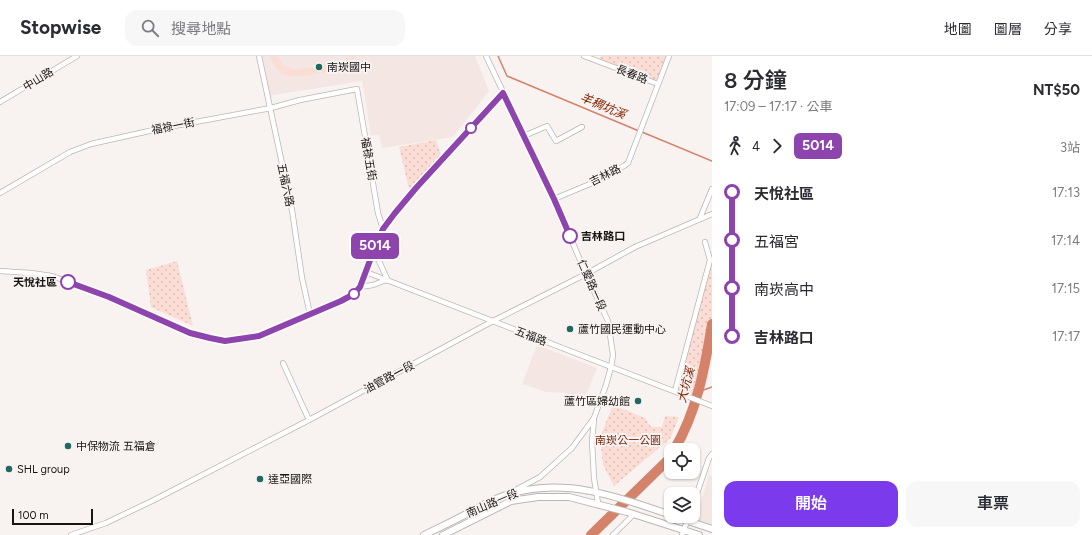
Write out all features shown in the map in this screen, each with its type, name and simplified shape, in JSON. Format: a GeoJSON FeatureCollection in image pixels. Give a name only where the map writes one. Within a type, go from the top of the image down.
{"type":"FeatureCollection","features":[{"type":"Feature","properties":{"kind":"street","name":"中山路"},"geometry":{"type":"LineString","coordinates":[[0,102],[77,56]]}},
{"type":"Feature","properties":{"kind":"street","name":"五福六路"},"geometry":{"type":"LineString","coordinates":[[259,56],[292,210],[302,278],[310,314]]}},
{"type":"Feature","properties":{"kind":"street","name":"仁愛路一段"},"geometry":{"type":"LineString","coordinates":[[486,56],[554,199],[608,321],[613,355],[611,367],[594,418],[592,441],[594,478],[598,503]]}},
{"type":"Feature","properties":{"kind":"street","name":"長春路"},"geometry":{"type":"LineString","coordinates":[[584,56],[597,58],[658,84]]}},
{"type":"Feature","properties":{"kind":"street"},"geometry":{"type":"LineString","coordinates":[[658,84],[669,56]]}},
{"type":"Feature","properties":{"kind":"street","name":"吉林路"},"geometry":{"type":"LineString","coordinates":[[554,199],[597,181],[624,166],[631,158],[658,84]]}},
{"type":"Feature","properties":{"kind":"street","name":"福祿一街"},"geometry":{"type":"LineString","coordinates":[[0,193],[70,152],[92,144],[158,129],[271,108],[300,100],[357,89]]}},
{"type":"Feature","properties":{"kind":"street","name":"福祿五街"},"geometry":{"type":"LineString","coordinates":[[357,89],[378,213],[383,229]]}},
{"type":"Feature","properties":{"kind":"street"},"geometry":{"type":"LineString","coordinates":[[0,271],[31,272],[52,276],[99,293],[190,333],[225,341],[259,336],[354,294],[360,287],[383,229],[416,188],[503,93]]}},
{"type":"Feature","properties":{"kind":"street"},"geometry":{"type":"LineString","coordinates":[[524,136],[547,126],[556,141],[582,127]]}},
{"type":"Feature","properties":{"kind":"street"},"geometry":{"type":"LineString","coordinates":[[702,217],[712,189]]}},
{"type":"Feature","properties":{"kind":"street","name":"油管路一段"},"geometry":{"type":"LineString","coordinates":[[71,535],[106,523],[130,512],[310,420],[493,321],[586,274],[635,247],[712,214]]}},
{"type":"Feature","properties":{"kind":"street"},"geometry":{"type":"LineString","coordinates":[[675,391],[710,260],[705,242]]}},
{"type":"Feature","properties":{"kind":"street"},"geometry":{"type":"LineString","coordinates":[[360,287],[373,285],[387,280],[373,253]]}},
{"type":"Feature","properties":{"kind":"street","name":"五福路"},"geometry":{"type":"LineString","coordinates":[[366,272],[712,406]]}},
{"type":"Feature","properties":{"kind":"street"},"geometry":{"type":"LineString","coordinates":[[283,363],[310,420]]}},
{"type":"Feature","properties":{"kind":"street","name":"仁愛路一段"},"geometry":{"type":"LineString","coordinates":[[509,494],[540,477],[572,448],[594,418]]}},
{"type":"Feature","properties":{"kind":"street"},"geometry":{"type":"LineString","coordinates":[[699,487],[709,458],[712,454]]}},
{"type":"Feature","properties":{"kind":"street","name":"南山路一段"},"geometry":{"type":"LineString","coordinates":[[424,535],[509,494],[527,489],[552,486],[576,488],[612,495],[664,513]]}},
{"type":"Feature","properties":{"kind":"street","name":"南山路一段"},"geometry":{"type":"LineString","coordinates":[[443,535],[511,501],[538,497],[569,497],[598,503],[630,513]]}},
{"type":"Feature","properties":{"kind":"street"},"geometry":{"type":"LineString","coordinates":[[613,535],[630,513],[683,532],[699,535]]}},
{"type":"Feature","properties":{"kind":"street"},"geometry":{"type":"LineString","coordinates":[[699,523],[712,529]]}},
{"type":"Feature","properties":{"kind":"shaded area"},"geometry":{"type":"Polygon","coordinates":[[[260,56],[475,56],[489,91],[453,137],[382,148],[379,134],[371,136],[362,81],[268,96],[260,56]]]}},
{"type":"Feature","properties":{"kind":"shaded area"},"geometry":{"type":"Polygon","coordinates":[[[537,345],[597,368],[584,400],[566,393],[546,392],[522,384],[537,345]]]}},
{"type":"Feature","properties":{"kind":"shaded area"},"geometry":{"type":"Polygon","coordinates":[[[709,475],[712,476],[712,527],[698,523],[700,523],[700,505],[709,475]]]}},
{"type":"Feature","properties":{"kind":"green space"},"geometry":{"type":"Polygon","coordinates":[[[270,56],[277,56],[284,66],[296,70],[341,63],[350,56],[356,56],[348,65],[340,69],[317,74],[289,76],[279,71],[270,56]]]}},
{"type":"Feature","properties":{"kind":"green space"},"geometry":{"type":"Polygon","coordinates":[[[601,56],[666,56],[656,82],[599,60],[601,56]]]}},
{"type":"Feature","properties":{"kind":"green space"},"geometry":{"type":"Polygon","coordinates":[[[436,140],[441,155],[409,189],[399,147],[436,140]]]}},
{"type":"Feature","properties":{"kind":"green space"},"geometry":{"type":"Polygon","coordinates":[[[712,259],[712,319],[700,370],[700,381],[696,400],[675,391],[710,260],[712,259]]]}},
{"type":"Feature","properties":{"kind":"green space"},"geometry":{"type":"Polygon","coordinates":[[[177,261],[193,326],[151,307],[146,270],[177,261]]]}},
{"type":"Feature","properties":{"kind":"green space","name":"南崁公一公園"},"geometry":{"type":"Polygon","coordinates":[[[613,405],[645,418],[651,427],[662,427],[665,416],[679,417],[670,439],[614,486],[603,465],[600,437],[613,405]]]}},
{"type":"Feature","properties":{"kind":"waterway","name":"羊稠坑溪"},"geometry":{"type":"LineString","coordinates":[[498,56],[507,76],[639,131]]}},
{"type":"Feature","properties":{"kind":"waterway","name":"羊稠坑溪"},"geometry":{"type":"LineString","coordinates":[[642,132],[712,161]]}},
{"type":"Feature","properties":{"kind":"waterway","name":"大坑溪"},"geometry":{"type":"LineString","coordinates":[[678,443],[689,420],[699,389],[712,324]]}},
{"type":"Feature","properties":{"kind":"waterway"},"geometry":{"type":"LineString","coordinates":[[698,392],[712,387]]}},
{"type":"Feature","properties":{"kind":"waterway","name":"大坑溪"},"geometry":{"type":"LineString","coordinates":[[591,535],[664,464]]}},
{"type":"Feature","properties":{"kind":"bus line","name":"5014"},"geometry":{"type":"LineString","coordinates":[[68,282],[109,297],[190,333],[225,341],[259,336],[341,301],[354,294],[360,287],[383,229],[395,213],[503,93],[554,199],[570,236]]}},
{"type":"Feature","properties":{"kind":"place","name":"南崁國中"},"geometry":{"type":"Point","coordinates":[319,67]}},
{"type":"Feature","properties":{"kind":"place","name":"吉林路口"},"geometry":{"type":"Point","coordinates":[570,236]}},
{"type":"Feature","properties":{"kind":"place","name":"天悅社區"},"geometry":{"type":"Point","coordinates":[68,282]}},
{"type":"Feature","properties":{"kind":"place","name":"蘆竹國民運動中心"},"geometry":{"type":"Point","coordinates":[570,329]}},
{"type":"Feature","properties":{"kind":"place","name":"蘆竹區婦幼館"},"geometry":{"type":"Point","coordinates":[638,401]}},
{"type":"Feature","properties":{"kind":"place","name":"中保物流 五福倉"},"geometry":{"type":"Point","coordinates":[68,446]}},
{"type":"Feature","properties":{"kind":"place","name":"SHL group"},"geometry":{"type":"Point","coordinates":[9,469]}},
{"type":"Feature","properties":{"kind":"place","name":"達亞國際"},"geometry":{"type":"Point","coordinates":[260,479]}}]}
